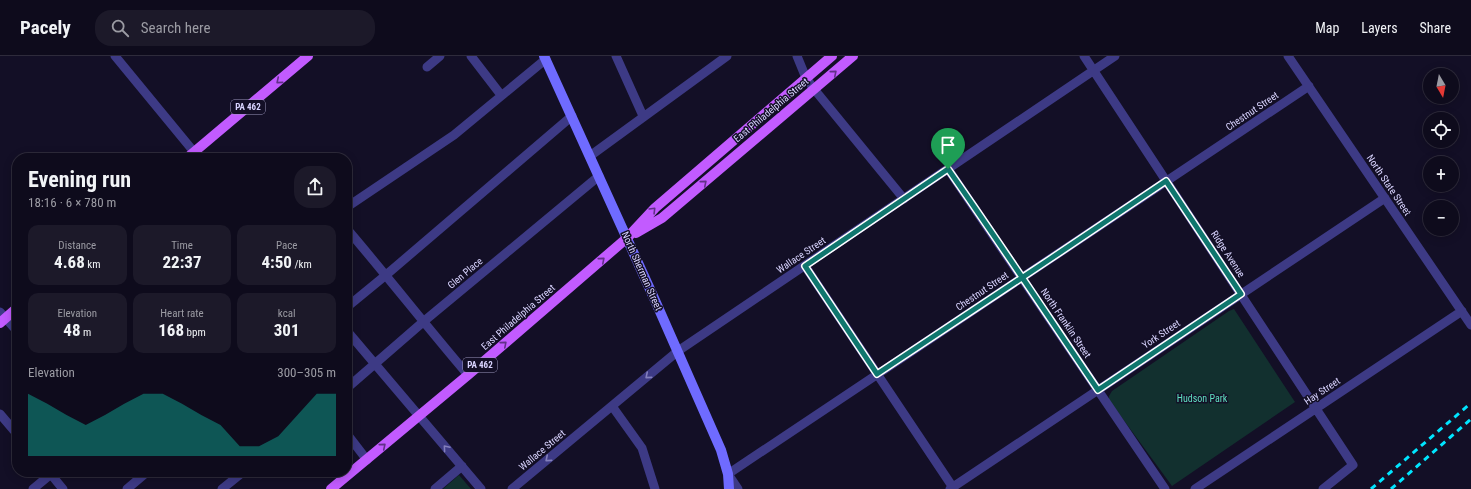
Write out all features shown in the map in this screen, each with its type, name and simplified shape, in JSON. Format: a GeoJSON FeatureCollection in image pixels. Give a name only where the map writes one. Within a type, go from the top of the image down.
{"type":"FeatureCollection","features":[{"type":"Feature","properties":{"kind":"main road","name":"PA 462"},"geometry":{"type":"LineString","coordinates":[[196,153],[308,56]]}},
{"type":"Feature","properties":{"kind":"main road","name":"East Philadelphia Street"},"geometry":{"type":"LineString","coordinates":[[352,472],[468,375],[627,238],[655,208],[832,56]]}},
{"type":"Feature","properties":{"kind":"main road","name":"East Philadelphia Street"},"geometry":{"type":"LineString","coordinates":[[627,238],[662,218],[853,56]]}},
{"type":"Feature","properties":{"kind":"main road","name":"North Sherman Street"},"geometry":{"type":"LineString","coordinates":[[545,57],[678,351],[721,450],[728,474],[729,489]]}},
{"type":"Feature","properties":{"kind":"main road"},"geometry":{"type":"LineString","coordinates":[[2,317],[12,311]]}},
{"type":"Feature","properties":{"kind":"main road","name":"East Philadelphia Street"},"geometry":{"type":"LineString","coordinates":[[331,489],[346,477]]}},
{"type":"Feature","properties":{"kind":"street"},"geometry":{"type":"LineString","coordinates":[[115,56],[191,153]]}},
{"type":"Feature","properties":{"kind":"street"},"geometry":{"type":"LineString","coordinates":[[427,67],[440,56]]}},
{"type":"Feature","properties":{"kind":"street"},"geometry":{"type":"LineString","coordinates":[[471,56],[501,95]]}},
{"type":"Feature","properties":{"kind":"street"},"geometry":{"type":"LineString","coordinates":[[616,56],[643,116]]}},
{"type":"Feature","properties":{"kind":"street"},"geometry":{"type":"LineString","coordinates":[[590,156],[727,56]]}},
{"type":"Feature","properties":{"kind":"street"},"geometry":{"type":"LineString","coordinates":[[798,56],[806,78],[814,89],[904,199]]}},
{"type":"Feature","properties":{"kind":"street","name":"Ridge Avenue"},"geometry":{"type":"LineString","coordinates":[[1084,56],[1353,465],[1323,489]]}},
{"type":"Feature","properties":{"kind":"street","name":"Wallace Street"},"geometry":{"type":"LineString","coordinates":[[512,489],[678,351],[1116,56]]}},
{"type":"Feature","properties":{"kind":"street","name":"North State Street"},"geometry":{"type":"LineString","coordinates":[[1288,56],[1471,325]]}},
{"type":"Feature","properties":{"kind":"street"},"geometry":{"type":"LineString","coordinates":[[352,204],[454,135],[545,57]]}},
{"type":"Feature","properties":{"kind":"street","name":"Chestnut Street"},"geometry":{"type":"LineString","coordinates":[[728,474],[1309,86]]}},
{"type":"Feature","properties":{"kind":"street"},"geometry":{"type":"LineString","coordinates":[[352,303],[572,116]]}},
{"type":"Feature","properties":{"kind":"street","name":"North Franklin Street"},"geometry":{"type":"LineString","coordinates":[[948,169],[1165,489]]}},
{"type":"Feature","properties":{"kind":"street","name":"Glen Place"},"geometry":{"type":"LineString","coordinates":[[352,384],[423,322],[599,176]]}},
{"type":"Feature","properties":{"kind":"street","name":"York Street"},"geometry":{"type":"LineString","coordinates":[[952,488],[1385,198]]}},
{"type":"Feature","properties":{"kind":"street"},"geometry":{"type":"LineString","coordinates":[[352,235],[468,375]]}},
{"type":"Feature","properties":{"kind":"street"},"geometry":{"type":"LineString","coordinates":[[805,266],[952,488]]}},
{"type":"Feature","properties":{"kind":"street","name":"Hay Street"},"geometry":{"type":"LineString","coordinates":[[1195,489],[1462,311]]}},
{"type":"Feature","properties":{"kind":"street"},"geometry":{"type":"LineString","coordinates":[[2,317],[12,327]]}},
{"type":"Feature","properties":{"kind":"street"},"geometry":{"type":"LineString","coordinates":[[352,337],[481,489]]}},
{"type":"Feature","properties":{"kind":"street"},"geometry":{"type":"LineString","coordinates":[[612,406],[642,448],[655,489]]}},
{"type":"Feature","properties":{"kind":"street"},"geometry":{"type":"LineString","coordinates":[[0,414],[12,428]]}},
{"type":"Feature","properties":{"kind":"street"},"geometry":{"type":"LineString","coordinates":[[352,440],[367,460]]}},
{"type":"Feature","properties":{"kind":"street"},"geometry":{"type":"LineString","coordinates":[[435,489],[462,466]]}},
{"type":"Feature","properties":{"kind":"street"},"geometry":{"type":"LineString","coordinates":[[728,474],[738,489]]}},
{"type":"Feature","properties":{"kind":"street"},"geometry":{"type":"LineString","coordinates":[[33,489],[46,477]]}},
{"type":"Feature","properties":{"kind":"street"},"geometry":{"type":"LineString","coordinates":[[53,477],[62,489]]}},
{"type":"Feature","properties":{"kind":"street"},"geometry":{"type":"LineString","coordinates":[[127,489],[136,477]]}},
{"type":"Feature","properties":{"kind":"street"},"geometry":{"type":"LineString","coordinates":[[222,489],[237,477]]}},
{"type":"Feature","properties":{"kind":"green space","name":"Hudson Park"},"geometry":{"type":"Polygon","coordinates":[[[1234,309],[1295,402],[1172,486],[1109,400],[1109,396],[1112,391],[1234,309]]]}},
{"type":"Feature","properties":{"kind":"green space"},"geometry":{"type":"Polygon","coordinates":[[[459,475],[471,489],[443,489],[459,475]]]}},
{"type":"Feature","properties":{"kind":"railway"},"geometry":{"type":"LineString","coordinates":[[1371,489],[1471,403]]}},
{"type":"Feature","properties":{"kind":"railway"},"geometry":{"type":"LineString","coordinates":[[1391,489],[1471,419]]}},
{"type":"Feature","properties":{"kind":"route"},"geometry":{"type":"LineString","coordinates":[[948,169],[805,266],[877,374],[926,342],[1022,278],[1070,246],[1166,181],[1241,294],[1098,390],[1022,278],[966,196],[948,169]]}}]}
